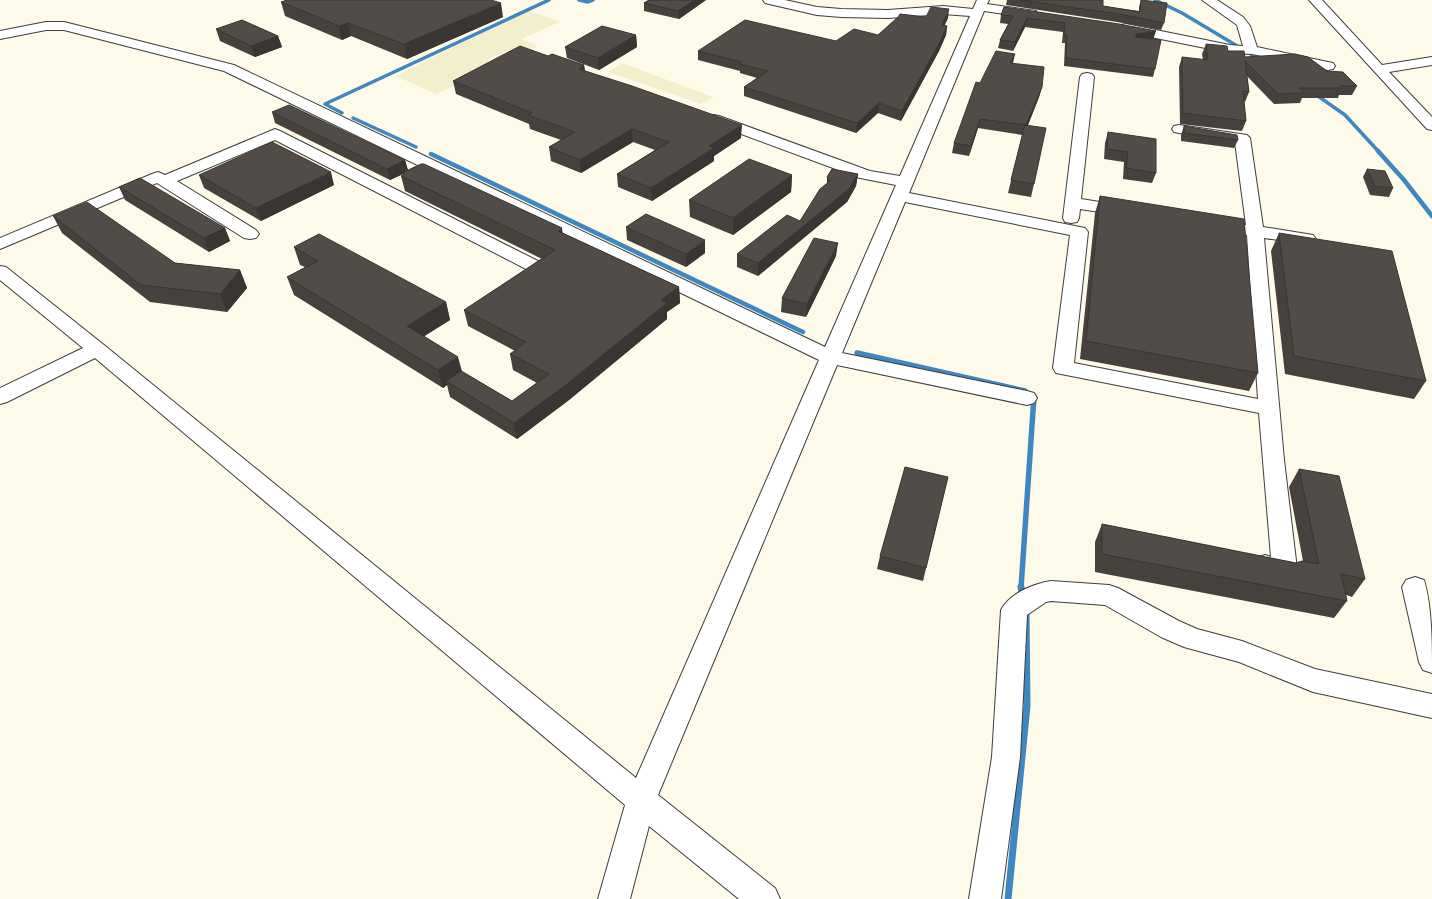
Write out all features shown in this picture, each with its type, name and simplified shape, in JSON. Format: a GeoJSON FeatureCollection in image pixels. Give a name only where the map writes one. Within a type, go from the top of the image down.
{"type":"FeatureCollection","features":[{"type":"Feature","properties":{"kind":"street"},"geometry":{"type":"LineString","coordinates":[[769,0],[817,11],[842,13],[888,14],[949,10],[980,6],[1041,15]]}},
{"type":"Feature","properties":{"kind":"street"},"geometry":{"type":"LineString","coordinates":[[1208,0],[1243,23],[1249,39],[1249,45],[1252,50]]}},
{"type":"Feature","properties":{"kind":"street"},"geometry":{"type":"LineString","coordinates":[[1314,0],[1432,126]]}},
{"type":"Feature","properties":{"kind":"street"},"geometry":{"type":"LineString","coordinates":[[614,899],[641,801],[829,357],[903,189],[980,6]]}},
{"type":"Feature","properties":{"kind":"street"},"geometry":{"type":"LineString","coordinates":[[0,36],[46,26],[64,26],[229,68],[829,357],[1027,398]]}},
{"type":"Feature","properties":{"kind":"street"},"geometry":{"type":"LineString","coordinates":[[1117,27],[1212,44],[1235,50],[1252,50],[1328,66]]}},
{"type":"Feature","properties":{"kind":"street"},"geometry":{"type":"LineString","coordinates":[[1380,69],[1432,61]]}},
{"type":"Feature","properties":{"kind":"street"},"geometry":{"type":"LineString","coordinates":[[1070,231],[1087,77]]}},
{"type":"Feature","properties":{"kind":"street"},"geometry":{"type":"LineString","coordinates":[[700,114],[903,189],[1079,232],[1063,368],[1269,408]]}},
{"type":"Feature","properties":{"kind":"street"},"geometry":{"type":"LineString","coordinates":[[1179,129],[1242,138],[1255,231],[1273,460],[1286,569],[1247,562]]}},
{"type":"Feature","properties":{"kind":"street"},"geometry":{"type":"LineString","coordinates":[[164,181],[275,134],[534,266]]}},
{"type":"Feature","properties":{"kind":"street"},"geometry":{"type":"LineString","coordinates":[[386,190],[432,167]]}},
{"type":"Feature","properties":{"kind":"street"},"geometry":{"type":"LineString","coordinates":[[0,244],[158,177],[250,234]]}},
{"type":"Feature","properties":{"kind":"street"},"geometry":{"type":"LineString","coordinates":[[1073,203],[1141,214]]}},
{"type":"Feature","properties":{"kind":"street"},"geometry":{"type":"LineString","coordinates":[[1225,227],[1325,242]]}},
{"type":"Feature","properties":{"kind":"street"},"geometry":{"type":"LineString","coordinates":[[0,271],[97,349],[641,801],[764,899]]}},
{"type":"Feature","properties":{"kind":"street"},"geometry":{"type":"LineString","coordinates":[[0,397],[97,349]]}},
{"type":"Feature","properties":{"kind":"street"},"geometry":{"type":"LineString","coordinates":[[1416,587],[1424,632],[1432,662]]}},
{"type":"Feature","properties":{"kind":"street"},"geometry":{"type":"LineString","coordinates":[[985,899],[1006,757],[1023,604],[1040,593],[1051,592],[1109,595],[1170,629],[1193,639],[1242,652],[1313,680],[1432,706]]}},
{"type":"Feature","properties":{"kind":"shaded area"},"geometry":{"type":"Polygon","coordinates":[[[527,10],[560,22],[521,39],[538,46],[521,56],[506,51],[487,60],[498,64],[436,94],[396,76],[527,10]]]}},
{"type":"Feature","properties":{"kind":"shaded area"},"geometry":{"type":"Polygon","coordinates":[[[622,63],[713,97],[701,104],[608,72],[622,63]]]}},
{"type":"Feature","properties":{"kind":"building"},"geometry":{"type":"Polygon","coordinates":[[[287,0],[491,0],[501,3],[404,44],[348,23],[339,26],[281,2],[287,0]]]}},
{"type":"Feature","properties":{"kind":"building"},"geometry":{"type":"Polygon","coordinates":[[[649,0],[695,0],[678,11],[644,3],[649,0]]]}},
{"type":"Feature","properties":{"kind":"building"},"geometry":{"type":"Polygon","coordinates":[[[1020,0],[1103,0],[1103,6],[1140,12],[1141,0],[1167,3],[1164,23],[1119,14],[1020,0]]]}},
{"type":"Feature","properties":{"kind":"building"},"geometry":{"type":"Polygon","coordinates":[[[931,7],[949,9],[942,25],[947,26],[940,42],[902,111],[879,103],[857,123],[744,87],[768,71],[740,64],[742,62],[698,51],[745,20],[836,41],[854,29],[878,35],[900,14],[926,17],[931,7]]]}},
{"type":"Feature","properties":{"kind":"building"},"geometry":{"type":"Polygon","coordinates":[[[1004,7],[1156,31],[1136,34],[1136,37],[1161,40],[1155,69],[1066,58],[1067,35],[1064,34],[1065,23],[1027,18],[1015,42],[1000,40],[1013,16],[1001,15],[1004,7]]]}},
{"type":"Feature","properties":{"kind":"building"},"geometry":{"type":"Polygon","coordinates":[[[242,20],[278,36],[251,46],[216,29],[242,20]]]}},
{"type":"Feature","properties":{"kind":"building"},"geometry":{"type":"Polygon","coordinates":[[[602,26],[636,35],[598,58],[565,47],[602,26]]]}},
{"type":"Feature","properties":{"kind":"building"},"geometry":{"type":"Polygon","coordinates":[[[1206,44],[1227,46],[1228,51],[1244,51],[1245,57],[1295,54],[1308,57],[1327,71],[1343,72],[1357,86],[1340,86],[1342,88],[1299,88],[1304,93],[1278,94],[1245,61],[1249,92],[1243,91],[1246,121],[1183,113],[1182,57],[1208,60],[1206,44]]]}},
{"type":"Feature","properties":{"kind":"building"},"geometry":{"type":"Polygon","coordinates":[[[520,46],[548,56],[552,54],[584,65],[579,69],[742,125],[709,146],[714,148],[651,188],[617,174],[669,142],[632,129],[580,160],[549,147],[575,132],[528,115],[532,113],[453,81],[520,46]]]}},
{"type":"Feature","properties":{"kind":"building"},"geometry":{"type":"Polygon","coordinates":[[[996,51],[1015,54],[1010,63],[1044,67],[1042,87],[1026,125],[980,119],[971,146],[954,143],[976,82],[980,83],[996,51]]]}},
{"type":"Feature","properties":{"kind":"building"},"geometry":{"type":"Polygon","coordinates":[[[289,105],[405,160],[387,169],[272,112],[289,105]]]}},
{"type":"Feature","properties":{"kind":"building"},"geometry":{"type":"Polygon","coordinates":[[[1025,125],[1046,128],[1034,184],[1011,180],[1025,125]]]}},
{"type":"Feature","properties":{"kind":"building"},"geometry":{"type":"Polygon","coordinates":[[[1184,126],[1237,135],[1238,140],[1184,133],[1184,126]]]}},
{"type":"Feature","properties":{"kind":"building"},"geometry":{"type":"Polygon","coordinates":[[[1108,132],[1156,139],[1156,173],[1126,168],[1128,152],[1107,149],[1108,132]]]}},
{"type":"Feature","properties":{"kind":"building"},"geometry":{"type":"Polygon","coordinates":[[[272,142],[331,172],[256,208],[199,175],[272,142]]]}},
{"type":"Feature","properties":{"kind":"building"},"geometry":{"type":"Polygon","coordinates":[[[749,159],[792,175],[733,218],[689,200],[749,159]]]}},
{"type":"Feature","properties":{"kind":"building"},"geometry":{"type":"Polygon","coordinates":[[[424,164],[562,228],[558,231],[679,287],[661,300],[667,303],[567,384],[514,423],[446,381],[461,371],[512,401],[549,374],[510,354],[526,342],[464,310],[555,250],[401,176],[405,174],[402,173],[424,164]]]}},
{"type":"Feature","properties":{"kind":"building"},"geometry":{"type":"Polygon","coordinates":[[[832,169],[858,174],[849,189],[758,263],[737,254],[787,215],[800,221],[820,189],[830,181],[827,177],[832,169]]]}},
{"type":"Feature","properties":{"kind":"building"},"geometry":{"type":"Polygon","coordinates":[[[1367,169],[1385,171],[1393,188],[1375,186],[1367,169]]]}},
{"type":"Feature","properties":{"kind":"building"},"geometry":{"type":"Polygon","coordinates":[[[140,178],[225,228],[204,238],[119,187],[140,178]]]}},
{"type":"Feature","properties":{"kind":"building"},"geometry":{"type":"Polygon","coordinates":[[[1100,196],[1244,219],[1258,373],[1086,341],[1100,196]]]}},
{"type":"Feature","properties":{"kind":"building"},"geometry":{"type":"Polygon","coordinates":[[[87,202],[175,263],[240,270],[220,294],[141,285],[53,216],[87,202]]]}},
{"type":"Feature","properties":{"kind":"building"},"geometry":{"type":"Polygon","coordinates":[[[646,214],[705,240],[686,254],[626,227],[646,214]]]}},
{"type":"Feature","properties":{"kind":"building"},"geometry":{"type":"Polygon","coordinates":[[[1279,233],[1392,251],[1426,381],[1294,356],[1279,233]]]}},
{"type":"Feature","properties":{"kind":"building"},"geometry":{"type":"Polygon","coordinates":[[[319,234],[446,302],[407,326],[458,357],[438,370],[287,277],[318,261],[294,247],[319,234]]]}},
{"type":"Feature","properties":{"kind":"building"},"geometry":{"type":"Polygon","coordinates":[[[814,238],[838,243],[807,304],[782,298],[814,238]]]}},
{"type":"Feature","properties":{"kind":"building"},"geometry":{"type":"Polygon","coordinates":[[[905,467],[948,477],[926,568],[880,556],[905,467]]]}},
{"type":"Feature","properties":{"kind":"building"},"geometry":{"type":"Polygon","coordinates":[[[1299,469],[1339,476],[1365,579],[1341,574],[1347,601],[1102,554],[1102,524],[1296,563],[1302,561],[1319,564],[1299,469]]]}},
{"type":"Feature","properties":{"kind":"waterway"},"geometry":{"type":"LineString","coordinates":[[342,113],[325,104],[549,0]]}},
{"type":"Feature","properties":{"kind":"waterway"},"geometry":{"type":"LineString","coordinates":[[579,0],[588,2],[593,0]]}},
{"type":"Feature","properties":{"kind":"waterway"},"geometry":{"type":"LineString","coordinates":[[1155,0],[1182,13],[1259,59]]}},
{"type":"Feature","properties":{"kind":"waterway"},"geometry":{"type":"LineString","coordinates":[[1315,94],[1345,115],[1379,152]]}},
{"type":"Feature","properties":{"kind":"waterway"},"geometry":{"type":"LineString","coordinates":[[353,118],[416,147]]}},
{"type":"Feature","properties":{"kind":"waterway"},"geometry":{"type":"LineString","coordinates":[[1378,151],[1404,180],[1432,216]]}},
{"type":"Feature","properties":{"kind":"waterway"},"geometry":{"type":"LineString","coordinates":[[431,154],[803,332]]}},
{"type":"Feature","properties":{"kind":"waterway"},"geometry":{"type":"LineString","coordinates":[[857,353],[1025,391]]}},
{"type":"Feature","properties":{"kind":"waterway"},"geometry":{"type":"LineString","coordinates":[[1021,587],[1034,396]]}},
{"type":"Feature","properties":{"kind":"waterway"},"geometry":{"type":"LineString","coordinates":[[1021,587],[1023,596]]}},
{"type":"Feature","properties":{"kind":"waterway"},"geometry":{"type":"LineString","coordinates":[[1008,899],[1027,706],[1026,609]]}}]}
